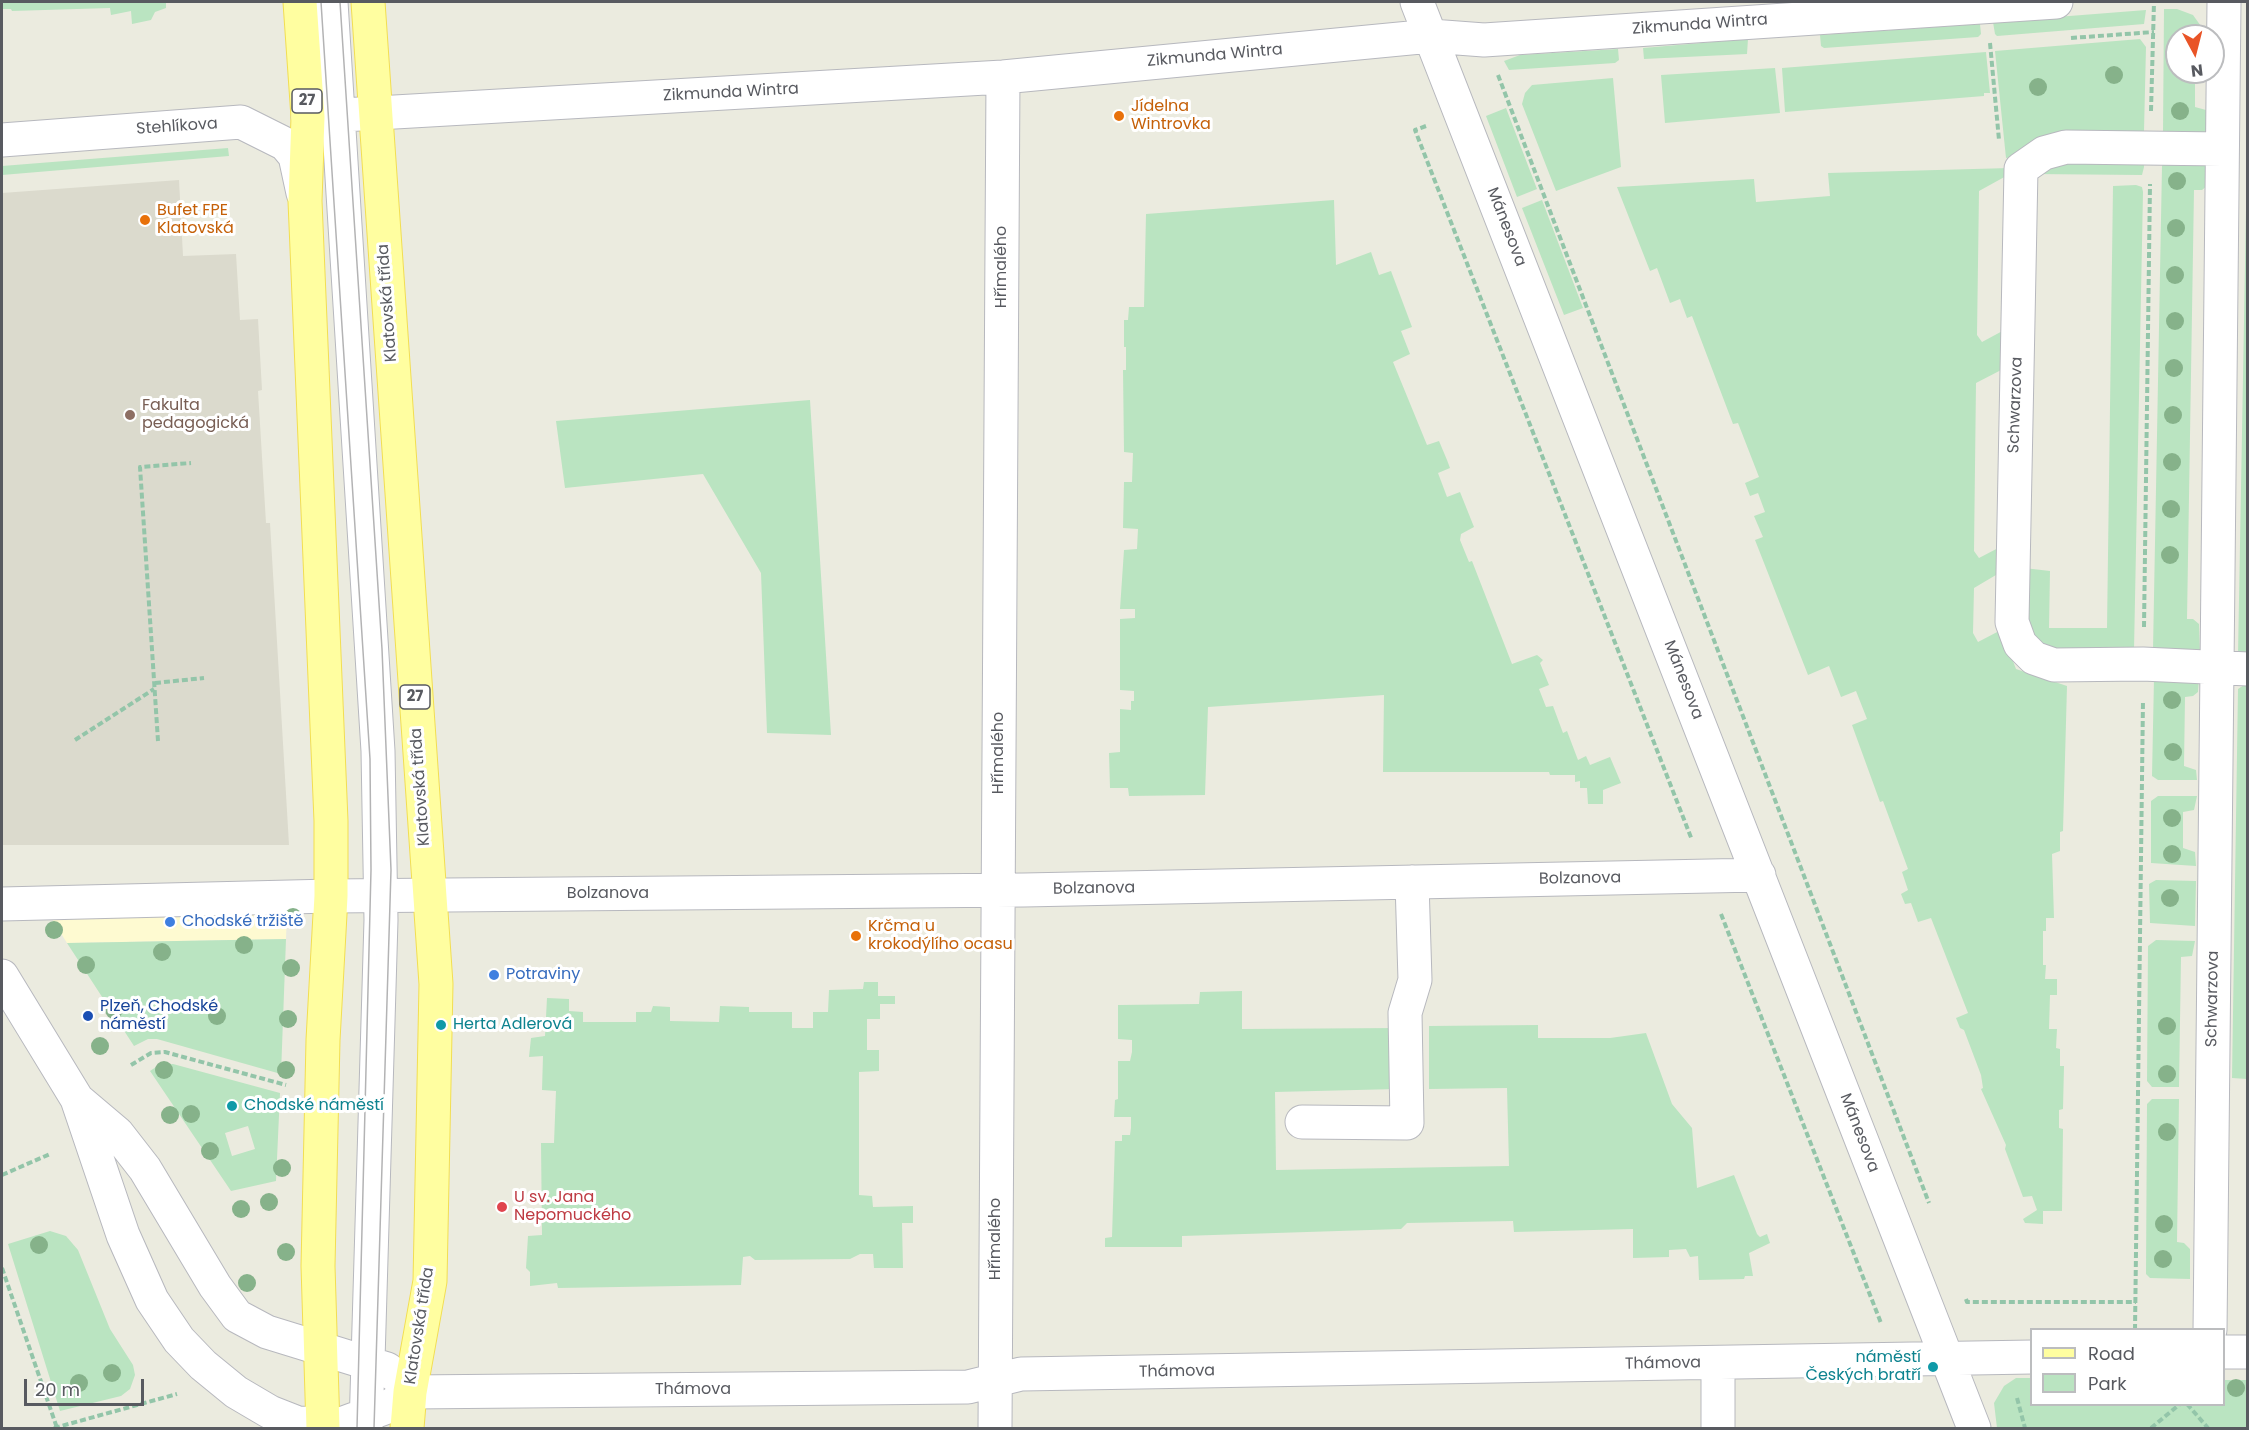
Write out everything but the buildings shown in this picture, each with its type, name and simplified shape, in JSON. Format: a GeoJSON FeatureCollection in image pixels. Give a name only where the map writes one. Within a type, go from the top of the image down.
{"type":"FeatureCollection","features":[{"type":"Feature","properties":{"kind":"main road","name":"27"},"geometry":{"type":"LineString","coordinates":[[300,2],[323,116],[305,201],[331,809],[331,896],[323,1040],[318,1266],[323,1427]]}},
{"type":"Feature","properties":{"kind":"main road","name":"Klatovská třída"},"geometry":{"type":"LineString","coordinates":[[368,2],[436,984],[430,1281],[410,1392],[407,1428]]}},
{"type":"Feature","properties":{"kind":"street"},"geometry":{"type":"LineString","coordinates":[[331,2],[323,116],[378,751],[380,896],[366,1422]]}},
{"type":"Feature","properties":{"kind":"street","name":"Mánesova"},"geometry":{"type":"LineString","coordinates":[[1417,2],[1947,1359]]}},
{"type":"Feature","properties":{"kind":"street","name":"Zikmunda Wintra"},"geometry":{"type":"LineString","coordinates":[[323,116],[1003,77],[1431,36],[1484,40],[1764,11],[2056,2]]}},
{"type":"Feature","properties":{"kind":"street","name":"Schwarzova"},"geometry":{"type":"LineString","coordinates":[[2210,1328],[2232,669],[2222,149],[2224,2]]}},
{"type":"Feature","properties":{"kind":"street","name":"Hřímalého"},"geometry":{"type":"LineString","coordinates":[[995,1428],[1003,77]]}},
{"type":"Feature","properties":{"kind":"street","name":"Stehlíkova"},"geometry":{"type":"LineString","coordinates":[[2,140],[241,122],[265,132],[295,156],[305,201]]}},
{"type":"Feature","properties":{"kind":"street"},"geometry":{"type":"LineString","coordinates":[[2021,169],[2044,153],[2066,147],[2222,149]]}},
{"type":"Feature","properties":{"kind":"street","name":"Schwarzova"},"geometry":{"type":"LineString","coordinates":[[2021,169],[2012,622],[2020,644],[2034,658],[2054,665],[2143,664],[2232,669]]}},
{"type":"Feature","properties":{"kind":"street","name":"Bolzanova"},"geometry":{"type":"LineString","coordinates":[[331,896],[998,890],[1759,875]]}},
{"type":"Feature","properties":{"kind":"street"},"geometry":{"type":"LineString","coordinates":[[1302,1122],[1407,1123],[1405,1013],[1415,980],[1412,882]]}},
{"type":"Feature","properties":{"kind":"street"},"geometry":{"type":"LineString","coordinates":[[2,904],[331,896]]}},
{"type":"Feature","properties":{"kind":"street"},"geometry":{"type":"LineString","coordinates":[[2,976],[76,1099],[138,1271],[152,1300],[179,1340],[228,1385],[270,1412],[298,1424],[323,1427],[366,1422],[410,1392],[401,1380],[387,1369],[267,1332],[237,1316],[215,1286],[145,1169],[117,1133],[76,1099]]}},
{"type":"Feature","properties":{"kind":"street"},"geometry":{"type":"LineString","coordinates":[[2225,1352],[2247,1352]]}},
{"type":"Feature","properties":{"kind":"street"},"geometry":{"type":"LineString","coordinates":[[1974,1428],[1947,1359],[2030,1357]]}},
{"type":"Feature","properties":{"kind":"street","name":"Thámova"},"geometry":{"type":"LineString","coordinates":[[410,1392],[968,1387],[995,1383],[1021,1374],[1947,1359]]}},
{"type":"Feature","properties":{"kind":"street"},"geometry":{"type":"LineString","coordinates":[[1718,1363],[1718,1428]]}},
{"type":"Feature","properties":{"kind":"path"},"geometry":{"type":"LineString","coordinates":[[1484,40],[1933,1213]]}},
{"type":"Feature","properties":{"kind":"path"},"geometry":{"type":"LineString","coordinates":[[1992,51],[2000,157],[2005,163],[2021,169]]}},
{"type":"Feature","properties":{"kind":"path"},"geometry":{"type":"LineString","coordinates":[[1416,130],[1896,1360]]}},
{"type":"Feature","properties":{"kind":"path"},"geometry":{"type":"LineString","coordinates":[[158,741],[140,467],[191,463]]}},
{"type":"Feature","properties":{"kind":"path"},"geometry":{"type":"LineString","coordinates":[[155,682],[204,678]]}},
{"type":"Feature","properties":{"kind":"path"},"geometry":{"type":"LineString","coordinates":[[75,740],[155,688]]}},
{"type":"Feature","properties":{"kind":"path"},"geometry":{"type":"LineString","coordinates":[[131,1065],[151,1053],[165,1052],[290,1085]]}},
{"type":"Feature","properties":{"kind":"path"},"geometry":{"type":"LineString","coordinates":[[2,1175],[50,1154]]}},
{"type":"Feature","properties":{"kind":"path"},"geometry":{"type":"LineString","coordinates":[[2,1268],[56,1428],[177,1394]]}},
{"type":"Feature","properties":{"kind":"path"},"geometry":{"type":"LineString","coordinates":[[1963,1291],[1967,1302],[2136,1302]]}},
{"type":"Feature","properties":{"kind":"path"},"geometry":{"type":"LineString","coordinates":[[2017,1398],[2025,1428]]}},
{"type":"Feature","properties":{"kind":"path"},"geometry":{"type":"LineString","coordinates":[[2151,1428],[2178,1406]]}},
{"type":"Feature","properties":{"kind":"path"},"geometry":{"type":"LineString","coordinates":[[2189,1406],[2208,1428]]}},
{"type":"Feature","properties":{"kind":"shaded area"},"geometry":{"type":"Polygon","coordinates":[[[179,180],[183,256],[236,254],[240,320],[258,319],[262,390],[258,391],[266,523],[270,523],[289,845],[2,845],[2,193],[179,180]]]}},
{"type":"Feature","properties":{"kind":"shaded area","name":"Chodské tržiště"},"geometry":{"type":"Polygon","coordinates":[[[287,910],[286,939],[67,943],[49,914],[287,910]]]}},
{"type":"Feature","properties":{"kind":"green space"},"geometry":{"type":"Polygon","coordinates":[[[2,2],[166,2],[166,8],[155,12],[151,20],[132,24],[131,11],[111,15],[110,8],[12,11],[2,9],[2,2]]]}},
{"type":"Feature","properties":{"kind":"green space"},"geometry":{"type":"Polygon","coordinates":[[[2164,9],[2177,9],[2193,15],[2199,24],[2165,24],[2165,84],[2195,84],[2195,107],[2206,110],[2207,132],[2204,136],[2165,136],[2163,132],[2164,9]]]}},
{"type":"Feature","properties":{"kind":"green space"},"geometry":{"type":"Polygon","coordinates":[[[2146,10],[2144,24],[1997,36],[1993,22],[2146,10]]]}},
{"type":"Feature","properties":{"kind":"green space"},"geometry":{"type":"Polygon","coordinates":[[[1980,24],[1981,34],[1978,37],[1824,48],[1821,46],[1820,35],[1980,24]]]}},
{"type":"Feature","properties":{"kind":"green space"},"geometry":{"type":"Polygon","coordinates":[[[1748,39],[1747,54],[1644,59],[1643,48],[1748,39]]]}},
{"type":"Feature","properties":{"kind":"green space"},"geometry":{"type":"Polygon","coordinates":[[[2140,39],[2146,47],[2144,131],[2141,135],[2006,158],[1995,51],[2140,39]]]}},
{"type":"Feature","properties":{"kind":"green space"},"geometry":{"type":"Polygon","coordinates":[[[1618,49],[1619,60],[1615,63],[1509,70],[1504,61],[1520,55],[1618,49]]]}},
{"type":"Feature","properties":{"kind":"green space"},"geometry":{"type":"Polygon","coordinates":[[[1986,52],[1990,93],[1984,93],[1984,96],[1785,112],[1782,68],[1986,52]]]}},
{"type":"Feature","properties":{"kind":"green space"},"geometry":{"type":"Polygon","coordinates":[[[1775,68],[1780,113],[1665,123],[1661,75],[1775,68]]]}},
{"type":"Feature","properties":{"kind":"green space"},"geometry":{"type":"Polygon","coordinates":[[[1613,78],[1621,167],[1556,191],[1522,104],[1525,93],[1532,85],[1613,78]]]}},
{"type":"Feature","properties":{"kind":"green space"},"geometry":{"type":"Polygon","coordinates":[[[1506,108],[1537,189],[1517,197],[1486,116],[1506,108]]]}},
{"type":"Feature","properties":{"kind":"green space"},"geometry":{"type":"Polygon","coordinates":[[[228,148],[229,156],[2,175],[2,166],[228,148]]]}},
{"type":"Feature","properties":{"kind":"green space"},"geometry":{"type":"Polygon","coordinates":[[[2247,154],[2247,661],[2238,655],[2247,154]]]}},
{"type":"Feature","properties":{"kind":"green space"},"geometry":{"type":"Polygon","coordinates":[[[2200,160],[2207,166],[2207,186],[2202,190],[2194,190],[2187,619],[2193,619],[2199,624],[2200,656],[2153,650],[2162,166],[2165,161],[2200,160]]]}},
{"type":"Feature","properties":{"kind":"green space"},"geometry":{"type":"Polygon","coordinates":[[[2053,162],[2144,163],[2144,167],[2142,175],[2032,174],[2053,162]]]}},
{"type":"Feature","properties":{"kind":"green space"},"geometry":{"type":"Polygon","coordinates":[[[2010,168],[2008,175],[1979,191],[1977,335],[1982,342],[2008,328],[2005,368],[1976,383],[1974,551],[1979,558],[2002,546],[2001,572],[1974,588],[1973,633],[1978,642],[2001,630],[2016,669],[2067,686],[2063,831],[2060,832],[2060,851],[2052,854],[2054,918],[2046,918],[2046,931],[2043,931],[2045,979],[2057,979],[2057,995],[2050,995],[2049,1029],[2057,1029],[2056,1048],[2060,1049],[2060,1066],[2064,1066],[2063,1109],[2059,1110],[2059,1128],[2063,1129],[2062,1211],[2043,1211],[2043,1224],[2025,1223],[2023,1219],[2037,1210],[2032,1196],[2023,1197],[2005,1149],[2006,1145],[1981,1089],[1983,1088],[1981,1075],[1964,1030],[1960,1028],[1956,1018],[1968,1013],[1931,918],[1918,922],[1911,903],[1905,904],[1901,894],[1908,890],[1902,872],[1908,869],[1883,801],[1880,802],[1852,725],[1867,719],[1856,691],[1841,697],[1829,666],[1808,675],[1755,540],[1763,537],[1754,516],[1765,512],[1758,493],[1750,496],[1745,483],[1759,477],[1738,423],[1733,424],[1692,316],[1687,318],[1680,299],[1670,303],[1657,268],[1650,271],[1617,187],[1754,179],[1756,202],[1830,196],[1828,173],[2010,168]]]}},
{"type":"Feature","properties":{"kind":"green space"},"geometry":{"type":"Polygon","coordinates":[[[2113,186],[2142,187],[2143,192],[2134,650],[2053,654],[2028,635],[2024,568],[2050,571],[2049,628],[2107,628],[2113,186]]]}},
{"type":"Feature","properties":{"kind":"green space"},"geometry":{"type":"Polygon","coordinates":[[[1334,200],[1336,265],[1371,252],[1379,275],[1391,271],[1412,327],[1401,331],[1410,354],[1393,362],[1427,445],[1439,441],[1447,460],[1450,468],[1438,473],[1447,497],[1460,492],[1474,527],[1461,534],[1460,540],[1469,562],[1472,561],[1512,664],[1537,655],[1543,660],[1540,663],[1549,685],[1539,689],[1546,707],[1553,706],[1563,733],[1567,731],[1578,760],[1586,756],[1590,765],[1610,757],[1621,783],[1603,790],[1603,804],[1588,804],[1587,788],[1580,788],[1580,781],[1575,782],[1575,775],[1550,775],[1549,772],[1383,772],[1384,695],[1208,707],[1205,795],[1129,796],[1128,788],[1110,788],[1109,753],[1120,752],[1120,709],[1131,710],[1131,701],[1134,701],[1134,691],[1120,690],[1120,619],[1135,618],[1135,609],[1120,609],[1124,550],[1137,549],[1138,529],[1123,528],[1124,482],[1132,482],[1133,453],[1124,452],[1123,370],[1126,370],[1126,347],[1124,347],[1124,320],[1128,320],[1129,307],[1144,307],[1146,214],[1334,200]]]}},
{"type":"Feature","properties":{"kind":"green space"},"geometry":{"type":"Polygon","coordinates":[[[1542,200],[1583,308],[1564,315],[1522,208],[1542,200]]]}},
{"type":"Feature","properties":{"kind":"green space"},"geometry":{"type":"Polygon","coordinates":[[[810,400],[831,735],[767,733],[761,573],[703,474],[565,488],[556,421],[810,400]]]}},
{"type":"Feature","properties":{"kind":"green space"},"geometry":{"type":"Polygon","coordinates":[[[2154,678],[2199,678],[2198,692],[2193,696],[2185,697],[2184,766],[2196,770],[2197,780],[2158,780],[2152,776],[2154,678]]]}},
{"type":"Feature","properties":{"kind":"green space"},"geometry":{"type":"Polygon","coordinates":[[[2247,683],[2247,1079],[2232,1078],[2238,689],[2247,683]]]}},
{"type":"Feature","properties":{"kind":"green space"},"geometry":{"type":"Polygon","coordinates":[[[2158,796],[2197,796],[2194,810],[2183,812],[2183,848],[2195,852],[2196,866],[2151,863],[2151,801],[2158,796]]]}},
{"type":"Feature","properties":{"kind":"green space"},"geometry":{"type":"Polygon","coordinates":[[[2156,880],[2196,881],[2195,926],[2150,923],[2149,884],[2156,880]]]}},
{"type":"Feature","properties":{"kind":"green space"},"geometry":{"type":"Polygon","coordinates":[[[286,939],[281,1074],[157,1039],[148,1039],[134,1046],[67,943],[286,939]]]}},
{"type":"Feature","properties":{"kind":"green space"},"geometry":{"type":"Polygon","coordinates":[[[2156,940],[2195,941],[2192,956],[2181,957],[2179,1087],[2152,1087],[2147,1081],[2148,946],[2156,940]]]}},
{"type":"Feature","properties":{"kind":"green space"},"geometry":{"type":"Polygon","coordinates":[[[864,982],[878,982],[878,996],[895,996],[895,1004],[880,1004],[880,1019],[867,1019],[867,1050],[879,1050],[879,1071],[859,1072],[859,1195],[872,1196],[873,1207],[913,1206],[913,1223],[902,1223],[903,1268],[874,1268],[873,1254],[860,1254],[850,1259],[755,1260],[750,1256],[743,1257],[741,1285],[558,1288],[557,1283],[530,1286],[530,1272],[526,1268],[528,1236],[542,1235],[541,1143],[554,1143],[556,1091],[542,1090],[543,1056],[529,1057],[531,1038],[545,1036],[547,998],[569,999],[569,1011],[583,1012],[583,1022],[636,1022],[636,1012],[651,1012],[653,1006],[670,1007],[670,1021],[719,1022],[720,1006],[749,1007],[749,1012],[792,1012],[792,1028],[813,1028],[813,1012],[828,1012],[829,990],[863,989],[864,982]]]}},
{"type":"Feature","properties":{"kind":"green space"},"geometry":{"type":"Polygon","coordinates":[[[1242,991],[1242,1029],[1398,1028],[1397,1089],[1275,1092],[1276,1170],[1509,1166],[1507,1088],[1429,1089],[1429,1026],[1538,1025],[1538,1038],[1610,1038],[1646,1033],[1672,1104],[1692,1128],[1697,1188],[1734,1175],[1757,1234],[1760,1237],[1767,1234],[1770,1243],[1749,1253],[1753,1276],[1745,1276],[1744,1279],[1699,1280],[1698,1256],[1690,1257],[1686,1249],[1669,1250],[1669,1257],[1633,1258],[1633,1229],[1514,1232],[1513,1221],[1407,1223],[1401,1229],[1182,1236],[1182,1247],[1105,1247],[1105,1238],[1112,1237],[1115,1141],[1122,1141],[1122,1135],[1130,1135],[1131,1128],[1131,1117],[1114,1117],[1115,1100],[1118,1099],[1118,1061],[1130,1061],[1132,1052],[1132,1040],[1118,1039],[1118,1005],[1199,1004],[1200,992],[1242,991]]]}},
{"type":"Feature","properties":{"kind":"green space"},"geometry":{"type":"Polygon","coordinates":[[[173,1064],[280,1093],[276,1181],[231,1191],[150,1071],[159,1065],[173,1064]],[[248,1126],[225,1133],[232,1156],[255,1149],[248,1126]]]}},
{"type":"Feature","properties":{"kind":"green space"},"geometry":{"type":"Polygon","coordinates":[[[2152,1099],[2179,1099],[2177,1242],[2184,1243],[2190,1249],[2190,1279],[2150,1278],[2146,1274],[2147,1104],[2152,1099]]]}},
{"type":"Feature","properties":{"kind":"green space"},"geometry":{"type":"Polygon","coordinates":[[[50,1231],[66,1236],[78,1250],[110,1329],[133,1365],[135,1375],[130,1389],[121,1396],[60,1411],[8,1244],[50,1231]]]}},
{"type":"Feature","properties":{"kind":"green space"},"geometry":{"type":"Polygon","coordinates":[[[2016,1378],[2030,1378],[2030,1406],[2225,1406],[2225,1380],[2247,1380],[2247,1428],[1997,1428],[1994,1403],[2004,1386],[2016,1378]]]}},
{"type":"Feature","properties":{"kind":"tram line"},"geometry":{"type":"LineString","coordinates":[[321,2],[370,759],[371,870],[357,1428]]}},
{"type":"Feature","properties":{"kind":"tram line"},"geometry":{"type":"LineString","coordinates":[[340,2],[382,649],[391,870],[374,1428]]}},
{"type":"Feature","properties":{"kind":"place","name":"Jídelna Wintrovka"},"geometry":{"type":"Point","coordinates":[1119,116]}},
{"type":"Feature","properties":{"kind":"place","name":"Bufet FPE Klatovská"},"geometry":{"type":"Point","coordinates":[145,220]}},
{"type":"Feature","properties":{"kind":"place","name":"Fakulta pedagogická"},"geometry":{"type":"Point","coordinates":[130,415]}},
{"type":"Feature","properties":{"kind":"place","name":"Chodské tržiště"},"geometry":{"type":"Point","coordinates":[170,922]}},
{"type":"Feature","properties":{"kind":"place","name":"Krčma u krokodýlího ocasu"},"geometry":{"type":"Point","coordinates":[856,936]}},
{"type":"Feature","properties":{"kind":"place","name":"Potraviny"},"geometry":{"type":"Point","coordinates":[494,975]}},
{"type":"Feature","properties":{"kind":"place","name":"Plzeň, Chodské náměstí"},"geometry":{"type":"Point","coordinates":[88,1016]}},
{"type":"Feature","properties":{"kind":"place","name":"Herta Adlerová"},"geometry":{"type":"Point","coordinates":[441,1025]}},
{"type":"Feature","properties":{"kind":"place","name":"Chodské náměstí"},"geometry":{"type":"Point","coordinates":[232,1106]}},
{"type":"Feature","properties":{"kind":"place","name":"U sv. Jana Nepomuckého"},"geometry":{"type":"Point","coordinates":[502,1207]}},
{"type":"Feature","properties":{"kind":"place","name":"náměstí Českých bratří"},"geometry":{"type":"Point","coordinates":[1933,1367]}}]}
